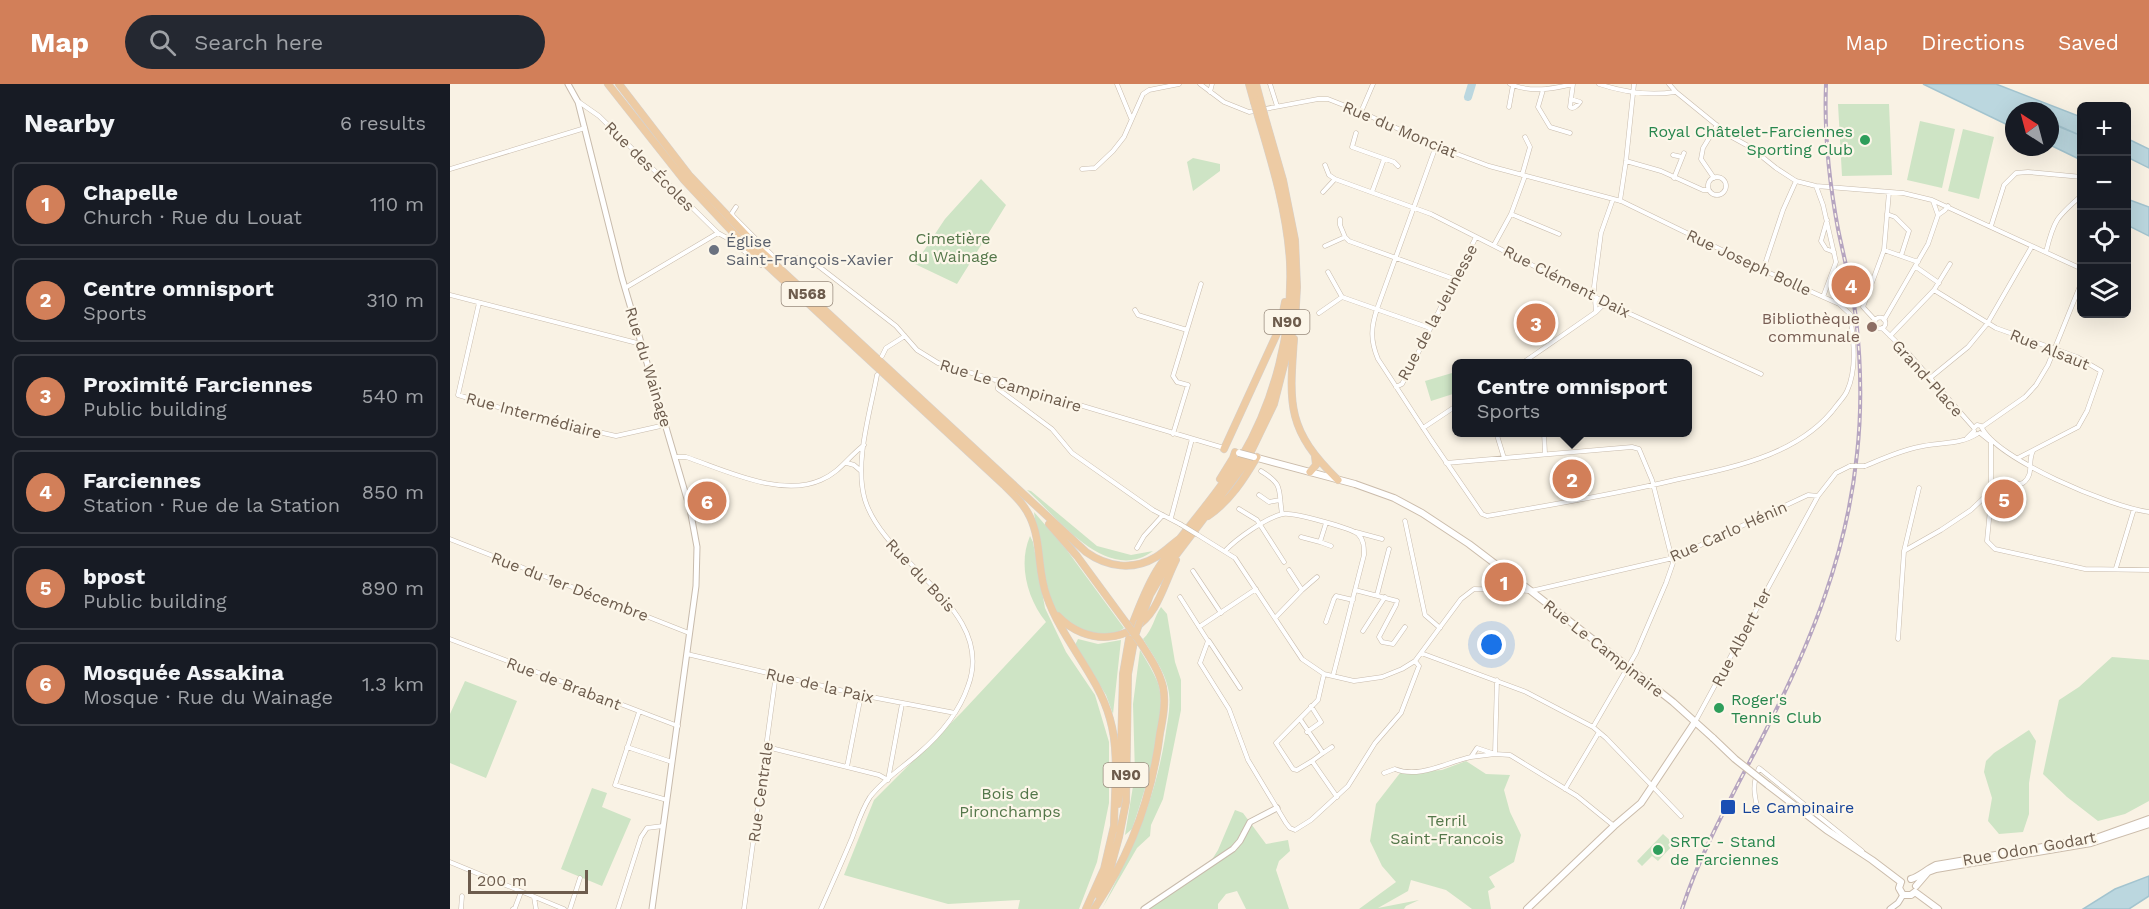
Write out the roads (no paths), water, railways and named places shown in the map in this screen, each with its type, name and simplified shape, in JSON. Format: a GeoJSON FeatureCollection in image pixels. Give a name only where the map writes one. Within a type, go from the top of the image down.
{"type":"FeatureCollection","features":[{"type":"Feature","properties":{"kind":"highway","name":"N568"},"geometry":{"type":"LineString","coordinates":[[608,84],[684,180],[741,241],[1004,485],[1024,508],[1033,525],[1042,584],[1051,607]]}},
{"type":"Feature","properties":{"kind":"highway","name":"N568"},"geometry":{"type":"LineString","coordinates":[[619,84],[689,175],[762,252],[1024,497]]}},
{"type":"Feature","properties":{"kind":"highway","name":"N90"},"geometry":{"type":"LineString","coordinates":[[1094,909],[1110,870],[1126,802],[1128,674],[1135,639],[1129,624],[1154,576],[1241,459],[1269,402],[1284,344],[1290,279],[1287,240],[1277,180],[1257,101],[1249,84]]}},
{"type":"Feature","properties":{"kind":"highway","name":"N90"},"geometry":{"type":"LineString","coordinates":[[1256,84],[1257,101]]}},
{"type":"Feature","properties":{"kind":"highway","name":"N90"},"geometry":{"type":"LineString","coordinates":[[1086,909],[1104,869],[1114,829],[1120,787],[1123,674],[1140,621],[1155,585],[1245,464],[1274,404],[1295,322],[1297,287],[1295,240],[1283,180],[1261,115]]}},
{"type":"Feature","properties":{"kind":"highway"},"geometry":{"type":"LineString","coordinates":[[1224,449],[1280,327],[1290,279]]}},
{"type":"Feature","properties":{"kind":"highway"},"geometry":{"type":"LineString","coordinates":[[1295,322],[1291,377],[1292,406],[1300,433],[1314,455],[1338,480]]}},
{"type":"Feature","properties":{"kind":"highway"},"geometry":{"type":"LineString","coordinates":[[1203,510],[1212,491],[1237,453]]}},
{"type":"Feature","properties":{"kind":"highway"},"geometry":{"type":"LineString","coordinates":[[1310,472],[1316,465],[1314,455]]}},
{"type":"Feature","properties":{"kind":"highway"},"geometry":{"type":"LineString","coordinates":[[1204,519],[1217,510],[1232,494],[1255,457]]}},
{"type":"Feature","properties":{"kind":"highway"},"geometry":{"type":"LineString","coordinates":[[1024,497],[1086,552],[1111,564],[1134,565],[1149,561],[1182,537]]}},
{"type":"Feature","properties":{"kind":"highway"},"geometry":{"type":"LineString","coordinates":[[1024,497],[1077,556],[1129,624],[1135,639],[1154,665],[1163,687],[1164,708],[1159,741],[1152,778],[1137,828],[1111,882],[1094,909]]}},
{"type":"Feature","properties":{"kind":"highway"},"geometry":{"type":"LineString","coordinates":[[1051,607],[1067,625],[1084,634],[1103,638],[1124,634],[1142,622],[1155,607],[1179,550]]}},
{"type":"Feature","properties":{"kind":"highway"},"geometry":{"type":"LineString","coordinates":[[1051,607],[1100,693],[1110,719],[1115,742],[1114,829]]}},
{"type":"Feature","properties":{"kind":"main road","name":"Rue Le Campinaire"},"geometry":{"type":"LineString","coordinates":[[1224,449],[1394,498],[1422,513],[1470,544],[1673,702],[1735,759],[1768,785],[1828,831],[1901,882]]}},
{"type":"Feature","properties":{"kind":"main road","name":"Rue Albert 1er"},"geometry":{"type":"LineString","coordinates":[[1527,909],[1641,803],[1695,722]]}},
{"type":"Feature","properties":{"kind":"main road","name":"Rue Odon Godart"},"geometry":{"type":"LineString","coordinates":[[1911,879],[1936,865],[2096,837],[2149,819]]}},
{"type":"Feature","properties":{"kind":"main road","name":"Rue Odon Godart"},"geometry":{"type":"LineString","coordinates":[[1916,889],[1922,877],[1936,869],[2098,842],[2149,824]]}},
{"type":"Feature","properties":{"kind":"main road"},"geometry":{"type":"LineString","coordinates":[[1916,889],[1908,896],[1903,895],[1899,888],[1901,882],[1911,879],[1916,889],[1938,909]]}},
{"type":"Feature","properties":{"kind":"street","name":"Rue du Wainage"},"geometry":{"type":"LineString","coordinates":[[568,84],[578,102],[625,288],[690,509],[697,547],[696,586],[652,909]]}},
{"type":"Feature","properties":{"kind":"street"},"geometry":{"type":"LineString","coordinates":[[1117,84],[1131,119]]}},
{"type":"Feature","properties":{"kind":"street"},"geometry":{"type":"LineString","coordinates":[[1082,169],[1095,168],[1113,151],[1124,137],[1143,94],[1149,90],[1179,84]]}},
{"type":"Feature","properties":{"kind":"street","name":"Rue du Monciat"},"geometry":{"type":"LineString","coordinates":[[1200,84],[1230,106],[1249,112],[1325,98],[1436,146],[1489,166],[1613,198],[1676,228]]}},
{"type":"Feature","properties":{"kind":"street"},"geometry":{"type":"LineString","coordinates":[[1210,92],[1212,84]]}},
{"type":"Feature","properties":{"kind":"street"},"geometry":{"type":"LineString","coordinates":[[1270,84],[1277,106]]}},
{"type":"Feature","properties":{"kind":"street"},"geometry":{"type":"LineString","coordinates":[[1361,112],[1373,84]]}},
{"type":"Feature","properties":{"kind":"street"},"geometry":{"type":"LineString","coordinates":[[1509,107],[1512,85],[1543,90],[1573,84],[1571,99]]}},
{"type":"Feature","properties":{"kind":"street"},"geometry":{"type":"LineString","coordinates":[[1599,84],[1620,91],[1663,94],[1676,92]]}},
{"type":"Feature","properties":{"kind":"street"},"geometry":{"type":"LineString","coordinates":[[1620,201],[1634,84]]}},
{"type":"Feature","properties":{"kind":"street"},"geometry":{"type":"LineString","coordinates":[[1669,84],[1717,125],[1796,181],[1816,186],[1916,195],[1948,206],[2077,267]]}},
{"type":"Feature","properties":{"kind":"street"},"geometry":{"type":"LineString","coordinates":[[1543,90],[1538,107],[1550,127],[1570,133]]}},
{"type":"Feature","properties":{"kind":"street","name":"Rue des Écoles"},"geometry":{"type":"LineString","coordinates":[[578,102],[599,116],[718,233],[729,238],[761,265]]}},
{"type":"Feature","properties":{"kind":"street"},"geometry":{"type":"LineString","coordinates":[[1626,161],[1661,171],[1716,195],[1724,191],[1726,186],[1724,180],[1714,178],[1701,159],[1703,148],[1717,125]]}},
{"type":"Feature","properties":{"kind":"street"},"geometry":{"type":"LineString","coordinates":[[450,169],[585,128]]}},
{"type":"Feature","properties":{"kind":"street"},"geometry":{"type":"LineString","coordinates":[[1356,133],[1352,147],[1394,162],[1398,166]]}},
{"type":"Feature","properties":{"kind":"street"},"geometry":{"type":"LineString","coordinates":[[1494,245],[1511,214],[1523,176],[1530,147],[1525,137]]}},
{"type":"Feature","properties":{"kind":"street"},"geometry":{"type":"LineString","coordinates":[[1436,146],[1371,326],[1372,344],[1378,359],[1478,509],[1487,516],[1597,498],[1652,485]]}},
{"type":"Feature","properties":{"kind":"street"},"geometry":{"type":"LineString","coordinates":[[1673,155],[1683,155],[1674,178]]}},
{"type":"Feature","properties":{"kind":"street"},"geometry":{"type":"LineString","coordinates":[[1372,192],[1384,158]]}},
{"type":"Feature","properties":{"kind":"street"},"geometry":{"type":"LineString","coordinates":[[1323,192],[1335,179],[1329,175],[1325,165]]}},
{"type":"Feature","properties":{"kind":"street"},"geometry":{"type":"LineString","coordinates":[[1991,226],[2004,185],[2016,173],[2077,177]]}},
{"type":"Feature","properties":{"kind":"street"},"geometry":{"type":"LineString","coordinates":[[1709,190],[1710,182],[1714,178]]}},
{"type":"Feature","properties":{"kind":"street","name":"Rue Clément Daix"},"geometry":{"type":"LineString","coordinates":[[1335,179],[1431,214],[1611,305],[1761,374]]}},
{"type":"Feature","properties":{"kind":"street"},"geometry":{"type":"LineString","coordinates":[[1763,270],[1783,210],[1796,181]]}},
{"type":"Feature","properties":{"kind":"street"},"geometry":{"type":"LineString","coordinates":[[1816,186],[1834,252],[1835,268],[1823,297]]}},
{"type":"Feature","properties":{"kind":"street"},"geometry":{"type":"LineString","coordinates":[[1889,192],[1884,250],[1863,307],[1875,320],[1875,326],[1879,329],[1885,324],[1884,320],[1928,244],[1938,215],[1948,206]]}},
{"type":"Feature","properties":{"kind":"street"},"geometry":{"type":"LineString","coordinates":[[1596,312],[1594,296],[1601,233],[1613,198]]}},
{"type":"Feature","properties":{"kind":"street"},"geometry":{"type":"LineString","coordinates":[[2046,252],[2054,223],[2063,210],[2077,199]]}},
{"type":"Feature","properties":{"kind":"street"},"geometry":{"type":"LineString","coordinates":[[1932,200],[1938,215]]}},
{"type":"Feature","properties":{"kind":"street","name":"Rue Le Campinaire"},"geometry":{"type":"LineString","coordinates":[[736,207],[732,213],[733,216],[772,255],[780,258],[800,258],[817,265],[880,313],[917,350],[938,363],[1224,449]]}},
{"type":"Feature","properties":{"kind":"street"},"geometry":{"type":"LineString","coordinates":[[1511,214],[1559,234]]}},
{"type":"Feature","properties":{"kind":"street"},"geometry":{"type":"LineString","coordinates":[[1887,214],[1895,217],[1909,231],[1901,256]]}},
{"type":"Feature","properties":{"kind":"street"},"geometry":{"type":"LineString","coordinates":[[1340,219],[1340,225],[1349,241],[1454,279]]}},
{"type":"Feature","properties":{"kind":"street"},"geometry":{"type":"LineString","coordinates":[[1827,220],[1821,241],[1826,249],[1834,252]]}},
{"type":"Feature","properties":{"kind":"street","name":"Rue Joseph Bolle"},"geometry":{"type":"LineString","coordinates":[[1652,485],[1704,474],[1759,458],[1791,444],[1820,426],[1829,416],[1847,390],[1854,360],[1848,310],[1676,228]]}},
{"type":"Feature","properties":{"kind":"street"},"geometry":{"type":"LineString","coordinates":[[625,288],[718,233]]}},
{"type":"Feature","properties":{"kind":"street"},"geometry":{"type":"LineString","coordinates":[[1325,246],[1345,237]]}},
{"type":"Feature","properties":{"kind":"street","name":"Rue de la Jeunesse"},"geometry":{"type":"LineString","coordinates":[[1396,387],[1402,384],[1476,237]]}},
{"type":"Feature","properties":{"kind":"street"},"geometry":{"type":"LineString","coordinates":[[1930,378],[1968,347],[1987,324],[2032,246]]}},
{"type":"Feature","properties":{"kind":"street"},"geometry":{"type":"LineString","coordinates":[[1884,250],[1917,265],[1939,283]]}},
{"type":"Feature","properties":{"kind":"street"},"geometry":{"type":"LineString","coordinates":[[1890,336],[1934,290],[1950,264]]}},
{"type":"Feature","properties":{"kind":"street"},"geometry":{"type":"LineString","coordinates":[[1328,272],[1342,297],[1430,328]]}},
{"type":"Feature","properties":{"kind":"street"},"geometry":{"type":"LineString","coordinates":[[1173,434],[1188,385],[1177,382],[1173,376],[1201,284]]}},
{"type":"Feature","properties":{"kind":"street","name":"Rue Alsaut"},"geometry":{"type":"LineString","coordinates":[[1934,290],[1987,324],[2077,357],[2101,371],[2087,411],[2078,427],[2018,458]]}},
{"type":"Feature","properties":{"kind":"street"},"geometry":{"type":"LineString","coordinates":[[1978,431],[2032,391],[2048,365],[2077,293]]}},
{"type":"Feature","properties":{"kind":"street"},"geometry":{"type":"LineString","coordinates":[[450,295],[642,345]]}},
{"type":"Feature","properties":{"kind":"street"},"geometry":{"type":"LineString","coordinates":[[1318,313],[1342,297]]}},
{"type":"Feature","properties":{"kind":"street","name":"Rue Intermédiaire"},"geometry":{"type":"LineString","coordinates":[[479,303],[458,395],[524,415],[616,436],[666,425]]}},
{"type":"Feature","properties":{"kind":"street"},"geometry":{"type":"LineString","coordinates":[[1527,359],[1602,306],[1611,305]]}},
{"type":"Feature","properties":{"kind":"street"},"geometry":{"type":"LineString","coordinates":[[1135,310],[1138,315],[1187,330]]}},
{"type":"Feature","properties":{"kind":"street"},"geometry":{"type":"LineString","coordinates":[[1875,320],[1880,318],[1884,320]]}},
{"type":"Feature","properties":{"kind":"street","name":"Grand-Place"},"geometry":{"type":"LineString","coordinates":[[1882,328],[1990,441],[2031,466],[2101,499],[2149,512]]}},
{"type":"Feature","properties":{"kind":"street"},"geometry":{"type":"LineString","coordinates":[[882,356],[886,348],[905,336]]}},
{"type":"Feature","properties":{"kind":"street","name":"Rue du Bois"},"geometry":{"type":"LineString","coordinates":[[820,909],[870,797],[927,746],[955,714],[969,685],[971,673],[972,649],[958,615],[875,524],[865,499],[861,485],[861,471],[877,375]]}},
{"type":"Feature","properties":{"kind":"street"},"geometry":{"type":"LineString","coordinates":[[997,380],[998,389],[1052,429],[1072,453],[1163,515],[1235,558],[1302,659],[1324,674],[1354,681],[1382,677],[1415,661],[1440,628],[1425,615],[1406,520]]}},
{"type":"Feature","properties":{"kind":"street"},"geometry":{"type":"LineString","coordinates":[[1423,428],[1452,409]]}},
{"type":"Feature","properties":{"kind":"street","name":"Rue Albert 1er"},"geometry":{"type":"LineString","coordinates":[[1695,722],[1818,495],[1836,473],[1850,466],[1865,466],[1921,446],[1964,440],[1978,431]]}},
{"type":"Feature","properties":{"kind":"street"},"geometry":{"type":"LineString","coordinates":[[1498,437],[1504,458]]}},
{"type":"Feature","properties":{"kind":"street"},"geometry":{"type":"LineString","coordinates":[[1544,437],[1545,454]]}},
{"type":"Feature","properties":{"kind":"street"},"geometry":{"type":"LineString","coordinates":[[1171,518],[1192,439]]}},
{"type":"Feature","properties":{"kind":"street"},"geometry":{"type":"LineString","coordinates":[[1990,441],[1987,541],[1995,549],[2085,569],[2149,570]]}},
{"type":"Feature","properties":{"kind":"street"},"geometry":{"type":"LineString","coordinates":[[675,457],[686,457],[778,486],[799,486],[820,480],[847,463],[864,444]]}},
{"type":"Feature","properties":{"kind":"street"},"geometry":{"type":"LineString","coordinates":[[1446,462],[1636,447],[1648,471],[1673,558],[1666,583],[1628,667],[1593,727]]}},
{"type":"Feature","properties":{"kind":"street"},"geometry":{"type":"LineString","coordinates":[[1904,551],[1971,510],[1990,492],[2023,483],[2030,475],[2030,456],[2034,450]]}},
{"type":"Feature","properties":{"kind":"street"},"geometry":{"type":"LineString","coordinates":[[847,463],[861,471]]}},
{"type":"Feature","properties":{"kind":"street"},"geometry":{"type":"LineString","coordinates":[[1261,471],[1279,484],[1282,514]]}},
{"type":"Feature","properties":{"kind":"street"},"geometry":{"type":"LineString","coordinates":[[1898,639],[1904,551],[1919,488]]}},
{"type":"Feature","properties":{"kind":"street"},"geometry":{"type":"LineString","coordinates":[[1258,495],[1269,502],[1280,500]]}},
{"type":"Feature","properties":{"kind":"street","name":"Rue Carlo Hénin"},"geometry":{"type":"LineString","coordinates":[[1440,628],[1461,599],[1474,589],[1531,591],[1673,558],[1808,495],[1818,495]]}},
{"type":"Feature","properties":{"kind":"street"},"geometry":{"type":"LineString","coordinates":[[1239,509],[1257,520],[1284,562]]}},
{"type":"Feature","properties":{"kind":"street"},"geometry":{"type":"LineString","coordinates":[[2116,568],[2134,509]]}},
{"type":"Feature","properties":{"kind":"street"},"geometry":{"type":"LineString","coordinates":[[1225,551],[1260,525],[1282,514],[1291,513],[1382,539]]}},
{"type":"Feature","properties":{"kind":"street"},"geometry":{"type":"LineString","coordinates":[[1137,549],[1144,536],[1163,515]]}},
{"type":"Feature","properties":{"kind":"street"},"geometry":{"type":"LineString","coordinates":[[1320,542],[1326,523]]}},
{"type":"Feature","properties":{"kind":"street"},"geometry":{"type":"LineString","coordinates":[[1333,676],[1364,555],[1364,545],[1355,532]]}},
{"type":"Feature","properties":{"kind":"street"},"geometry":{"type":"LineString","coordinates":[[1301,537],[1331,546]]}},
{"type":"Feature","properties":{"kind":"street","name":"Rue du 1er Décembre"},"geometry":{"type":"LineString","coordinates":[[450,539],[690,633]]}},
{"type":"Feature","properties":{"kind":"street"},"geometry":{"type":"LineString","coordinates":[[1377,595],[1389,549]]}},
{"type":"Feature","properties":{"kind":"street"},"geometry":{"type":"LineString","coordinates":[[1289,570],[1302,590]]}},
{"type":"Feature","properties":{"kind":"street"},"geometry":{"type":"LineString","coordinates":[[1193,571],[1221,613]]}},
{"type":"Feature","properties":{"kind":"street"},"geometry":{"type":"LineString","coordinates":[[1275,618],[1317,577]]}},
{"type":"Feature","properties":{"kind":"street"},"geometry":{"type":"LineString","coordinates":[[1199,627],[1256,589]]}},
{"type":"Feature","properties":{"kind":"street"},"geometry":{"type":"LineString","coordinates":[[1355,590],[1394,598],[1397,601],[1379,637],[1380,640],[1390,645],[1394,644],[1405,627]]}},
{"type":"Feature","properties":{"kind":"street"},"geometry":{"type":"LineString","coordinates":[[1326,622],[1334,599],[1341,596],[1353,600]]}},
{"type":"Feature","properties":{"kind":"street"},"geometry":{"type":"LineString","coordinates":[[1180,597],[1240,688]]}},
{"type":"Feature","properties":{"kind":"street"},"geometry":{"type":"LineString","coordinates":[[1363,631],[1385,597]]}},
{"type":"Feature","properties":{"kind":"street","name":"Rue de Brabant"},"geometry":{"type":"LineString","coordinates":[[450,639],[678,726]]}},
{"type":"Feature","properties":{"kind":"street"},"geometry":{"type":"LineString","coordinates":[[1208,641],[1200,663],[1228,709],[1248,760],[1290,828],[1299,828],[1338,796],[1357,773],[1375,743],[1401,713],[1419,666],[1415,661]]}},
{"type":"Feature","properties":{"kind":"street"},"geometry":{"type":"LineString","coordinates":[[1421,653],[1526,692],[1593,727],[1681,816]]}},
{"type":"Feature","properties":{"kind":"street","name":"Rue de la Paix"},"geometry":{"type":"LineString","coordinates":[[687,654],[861,695],[955,714]]}},
{"type":"Feature","properties":{"kind":"street","name":"Rue Centrale"},"geometry":{"type":"LineString","coordinates":[[744,909],[776,674]]}},
{"type":"Feature","properties":{"kind":"street"},"geometry":{"type":"LineString","coordinates":[[1324,674],[1321,694],[1276,743],[1293,769],[1297,770],[1332,747]]}},
{"type":"Feature","properties":{"kind":"street"},"geometry":{"type":"LineString","coordinates":[[1495,754],[1497,680]]}},
{"type":"Feature","properties":{"kind":"street"},"geometry":{"type":"LineString","coordinates":[[847,767],[861,695]]}},
{"type":"Feature","properties":{"kind":"street"},"geometry":{"type":"LineString","coordinates":[[767,747],[879,775],[888,780],[902,704]]}},
{"type":"Feature","properties":{"kind":"street"},"geometry":{"type":"LineString","coordinates":[[1307,732],[1322,724],[1311,706]]}},
{"type":"Feature","properties":{"kind":"street"},"geometry":{"type":"LineString","coordinates":[[639,712],[615,784],[667,800]]}},
{"type":"Feature","properties":{"kind":"street"},"geometry":{"type":"LineString","coordinates":[[1300,719],[1323,753]]}},
{"type":"Feature","properties":{"kind":"street"},"geometry":{"type":"LineString","coordinates":[[1565,789],[1599,732]]}},
{"type":"Feature","properties":{"kind":"street"},"geometry":{"type":"LineString","coordinates":[[627,747],[672,762]]}},
{"type":"Feature","properties":{"kind":"street"},"geometry":{"type":"LineString","coordinates":[[1471,757],[1477,748],[1495,754]]}},
{"type":"Feature","properties":{"kind":"street"},"geometry":{"type":"LineString","coordinates":[[1384,773],[1395,769],[1402,772],[1431,769],[1471,757],[1510,755],[1565,789],[1614,826]]}},
{"type":"Feature","properties":{"kind":"street"},"geometry":{"type":"LineString","coordinates":[[1312,761],[1338,796]]}},
{"type":"Feature","properties":{"kind":"street"},"geometry":{"type":"LineString","coordinates":[[1758,811],[1753,781],[1759,768],[1852,841],[1872,860]]}},
{"type":"Feature","properties":{"kind":"street"},"geometry":{"type":"LineString","coordinates":[[1144,909],[1233,849],[1250,822],[1277,808]]}},
{"type":"Feature","properties":{"kind":"street"},"geometry":{"type":"LineString","coordinates":[[618,909],[641,837],[647,828],[664,826]]}},
{"type":"Feature","properties":{"kind":"street"},"geometry":{"type":"LineString","coordinates":[[451,863],[564,909]]}},
{"type":"Feature","properties":{"kind":"street"},"geometry":{"type":"LineString","coordinates":[[570,909],[580,879]]}},
{"type":"Feature","properties":{"kind":"street"},"geometry":{"type":"LineString","coordinates":[[513,909],[521,892]]}},
{"type":"Feature","properties":{"kind":"street"},"geometry":{"type":"LineString","coordinates":[[1890,909],[1903,895]]}},
{"type":"Feature","properties":{"kind":"street"},"geometry":{"type":"LineString","coordinates":[[461,909],[462,896]]}},
{"type":"Feature","properties":{"kind":"street"},"geometry":{"type":"LineString","coordinates":[[534,897],[536,909]]}},
{"type":"Feature","properties":{"kind":"water"},"geometry":{"type":"Polygon","coordinates":[[[1923,84],[1996,84],[2042,102],[2005,102],[2005,124],[1923,84]]]}},
{"type":"Feature","properties":{"kind":"water"},"geometry":{"type":"Polygon","coordinates":[[[2059,108],[2077,115],[2077,134],[2059,126],[2059,108]]]}},
{"type":"Feature","properties":{"kind":"water"},"geometry":{"type":"Polygon","coordinates":[[[2059,127],[2077,134],[2077,158],[2059,149],[2059,127]]]}},
{"type":"Feature","properties":{"kind":"water"},"geometry":{"type":"Polygon","coordinates":[[[2131,140],[2149,149],[2149,168],[2131,159],[2131,140]]]}},
{"type":"Feature","properties":{"kind":"water"},"geometry":{"type":"Polygon","coordinates":[[[2131,200],[2149,207],[2149,236],[2131,227],[2131,200]]]}},
{"type":"Feature","properties":{"kind":"water"},"geometry":{"type":"Polygon","coordinates":[[[2149,876],[2149,896],[2129,909],[2083,909],[2115,889],[2149,876]]]}},
{"type":"Feature","properties":{"kind":"waterway"},"geometry":{"type":"LineString","coordinates":[[1468,97],[1472,84]]}},
{"type":"Feature","properties":{"kind":"railway"},"geometry":{"type":"LineString","coordinates":[[1682,909],[1710,839],[1783,695],[1813,629],[1836,561],[1852,491],[1860,420],[1859,352],[1856,318],[1830,175],[1826,84]]}},
{"type":"Feature","properties":{"kind":"place","name":"Royal Châtelet-Farciennes Sporting Club"},"geometry":{"type":"Point","coordinates":[1865,140]}},
{"type":"Feature","properties":{"kind":"place","name":"Église Saint-François-Xavier"},"geometry":{"type":"Point","coordinates":[714,250]}},
{"type":"Feature","properties":{"kind":"place","name":"Farciennes"},"geometry":{"type":"Point","coordinates":[1851,285]}},
{"type":"Feature","properties":{"kind":"place","name":"Proximité Farciennes"},"geometry":{"type":"Point","coordinates":[1536,323]}},
{"type":"Feature","properties":{"kind":"place","name":"Bibliothèque communale"},"geometry":{"type":"Point","coordinates":[1872,327]}},
{"type":"Feature","properties":{"kind":"place","name":"Centre omnisport"},"geometry":{"type":"Point","coordinates":[1572,479]}},
{"type":"Feature","properties":{"kind":"place","name":"bpost"},"geometry":{"type":"Point","coordinates":[2004,499]}},
{"type":"Feature","properties":{"kind":"place","name":"Mosquée Assakina"},"geometry":{"type":"Point","coordinates":[707,501]}},
{"type":"Feature","properties":{"kind":"place","name":"Chapelle"},"geometry":{"type":"Point","coordinates":[1504,582]}},
{"type":"Feature","properties":{"kind":"place","name":"Roger's Tennis Club"},"geometry":{"type":"Point","coordinates":[1719,708]}},
{"type":"Feature","properties":{"kind":"place","name":"Le Campinaire"},"geometry":{"type":"Point","coordinates":[1728,807]}},
{"type":"Feature","properties":{"kind":"place","name":"SRTC - Stand de Farciennes"},"geometry":{"type":"Point","coordinates":[1658,850]}},
{"type":"Feature","properties":{"kind":"park label","name":"Cimetière du Wainage"},"geometry":{"type":"Point","coordinates":[953,247]}},
{"type":"Feature","properties":{"kind":"park label","name":"Bois de Pironchamps"},"geometry":{"type":"Point","coordinates":[1010,802]}},
{"type":"Feature","properties":{"kind":"park label","name":"Terril Saint-Francois"},"geometry":{"type":"Point","coordinates":[1447,829]}}]}
